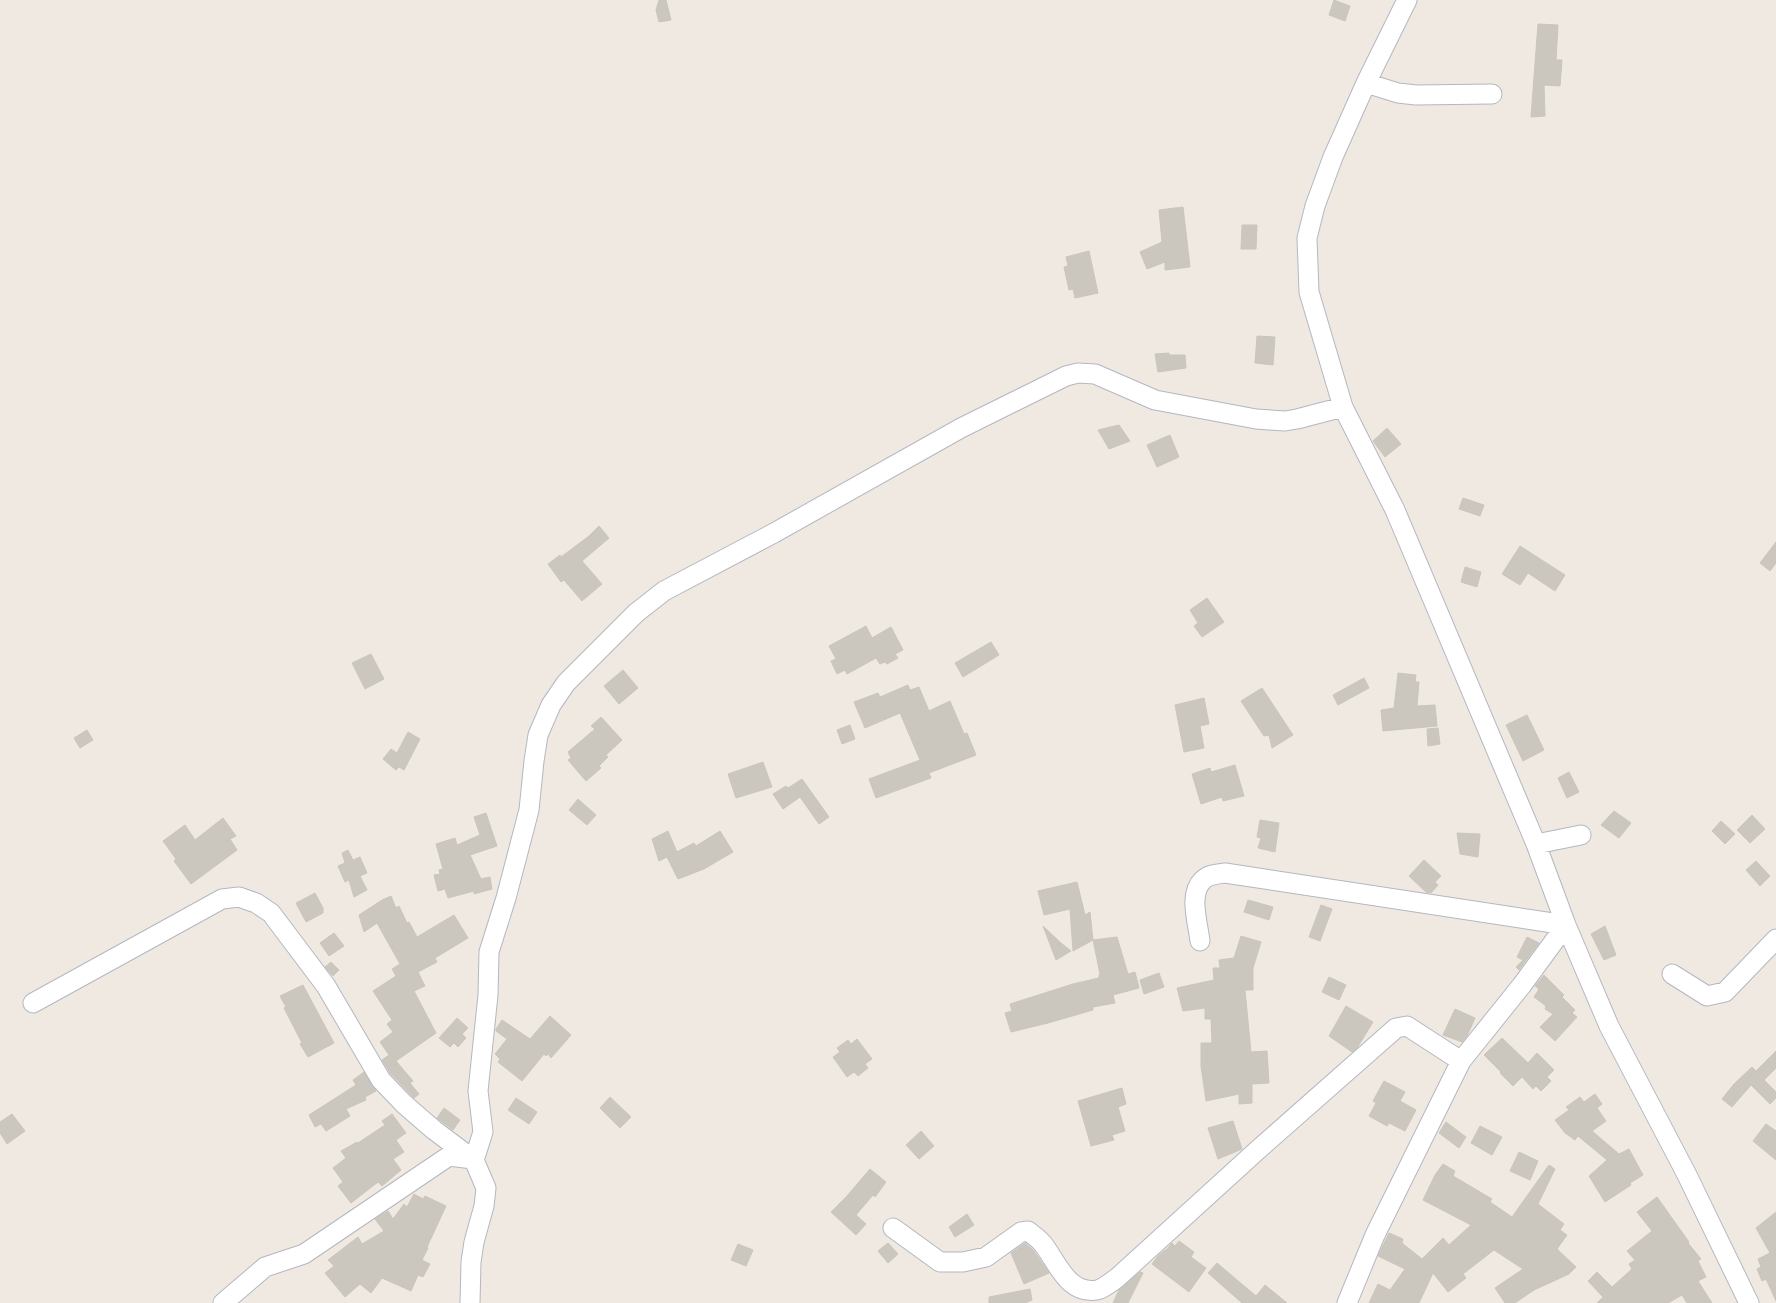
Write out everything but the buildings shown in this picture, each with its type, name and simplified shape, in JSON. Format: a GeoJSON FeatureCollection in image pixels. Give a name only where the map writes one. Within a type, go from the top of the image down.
{"type":"FeatureCollection","features":[{"type":"Feature","properties":{"kind":"street"},"geometry":{"type":"LineString","coordinates":[[1407,0],[1332,157],[1315,206],[1307,238],[1309,292],[1343,407],[1395,510],[1536,844],[1566,925],[1609,1026],[1687,1175],[1749,1303]]}},
{"type":"Feature","properties":{"kind":"street"},"geometry":{"type":"LineString","coordinates":[[1366,83],[1398,93],[1416,95],[1492,94]]}},
{"type":"Feature","properties":{"kind":"street"},"geometry":{"type":"LineString","coordinates":[[474,1160],[482,1132],[478,1091],[488,995],[489,952],[506,898],[529,810],[538,735],[551,705],[566,683],[648,603],[664,591],[774,533],[945,437],[1066,376],[1078,373],[1095,374],[1155,400],[1256,420],[1285,421],[1343,407]]}},
{"type":"Feature","properties":{"kind":"street"},"geometry":{"type":"LineString","coordinates":[[1536,844],[1581,835]]}},
{"type":"Feature","properties":{"kind":"street"},"geometry":{"type":"LineString","coordinates":[[1200,941],[1195,908],[1196,893],[1202,880],[1212,875],[1225,873],[1566,925]]}},
{"type":"Feature","properties":{"kind":"street"},"geometry":{"type":"LineString","coordinates":[[33,1003],[222,898],[239,897],[256,903],[271,913],[326,986],[381,1080],[404,1104],[434,1130],[474,1160],[486,1188],[484,1206],[474,1242],[471,1262],[470,1303]]}},
{"type":"Feature","properties":{"kind":"street"},"geometry":{"type":"LineString","coordinates":[[1347,1303],[1375,1235],[1461,1060],[1522,985],[1566,925]]}},
{"type":"Feature","properties":{"kind":"street"},"geometry":{"type":"LineString","coordinates":[[1672,974],[1707,996],[1725,992],[1776,939]]}},
{"type":"Feature","properties":{"kind":"street"},"geometry":{"type":"LineString","coordinates":[[893,1228],[940,1262],[962,1262],[986,1257],[1020,1232],[1028,1231],[1043,1245],[1056,1266],[1076,1287],[1084,1290],[1098,1290],[1117,1278],[1260,1147],[1396,1028],[1407,1026],[1461,1060]]}},
{"type":"Feature","properties":{"kind":"street"},"geometry":{"type":"LineString","coordinates":[[223,1303],[265,1267],[304,1254],[449,1156],[474,1160]]}}]}
